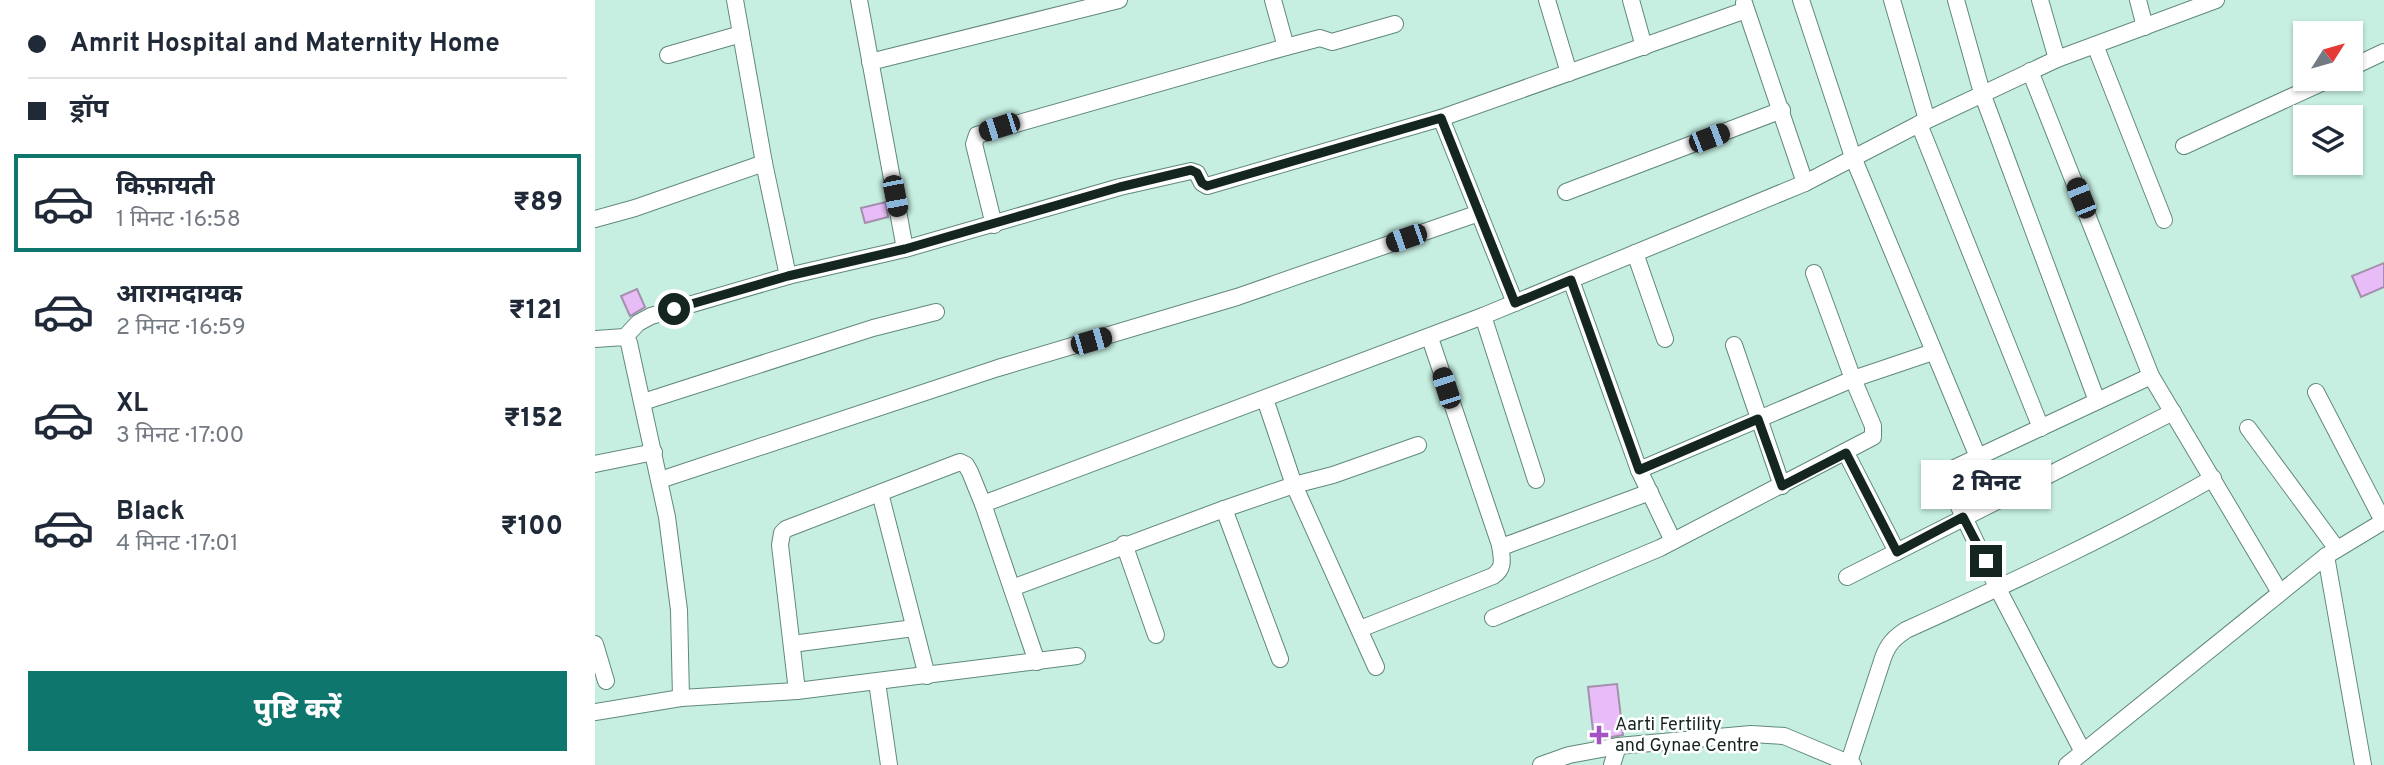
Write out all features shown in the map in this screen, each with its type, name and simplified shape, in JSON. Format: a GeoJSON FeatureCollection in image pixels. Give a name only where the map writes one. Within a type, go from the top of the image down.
{"type":"FeatureCollection","features":[{"type":"Feature","properties":{"kind":"street"},"geometry":{"type":"LineString","coordinates":[[735,0],[764,163],[788,276]]}},
{"type":"Feature","properties":{"kind":"street"},"geometry":{"type":"LineString","coordinates":[[859,0],[905,249]]}},
{"type":"Feature","properties":{"kind":"street"},"geometry":{"type":"LineString","coordinates":[[870,62],[1090,3],[1119,0]]}},
{"type":"Feature","properties":{"kind":"street"},"geometry":{"type":"LineString","coordinates":[[1273,0],[1286,47]]}},
{"type":"Feature","properties":{"kind":"street"},"geometry":{"type":"LineString","coordinates":[[1547,0],[1569,73]]}},
{"type":"Feature","properties":{"kind":"street"},"geometry":{"type":"LineString","coordinates":[[1631,0],[1644,47]]}},
{"type":"Feature","properties":{"kind":"street"},"geometry":{"type":"LineString","coordinates":[[1801,0],[1853,158],[1978,457]]}},
{"type":"Feature","properties":{"kind":"street"},"geometry":{"type":"LineString","coordinates":[[1892,0],[1923,122],[2041,428]]}},
{"type":"Feature","properties":{"kind":"street"},"geometry":{"type":"LineString","coordinates":[[1956,0],[1982,93],[2097,401]]}},
{"type":"Feature","properties":{"kind":"street"},"geometry":{"type":"LineString","coordinates":[[2040,0],[2057,59]]}},
{"type":"Feature","properties":{"kind":"street"},"geometry":{"type":"LineString","coordinates":[[2138,0],[2145,27]]}},
{"type":"Feature","properties":{"kind":"street"},"geometry":{"type":"LineString","coordinates":[[983,504],[1430,338],[1805,183],[1923,122],[2057,59],[2207,2]]}},
{"type":"Feature","properties":{"kind":"street"},"geometry":{"type":"LineString","coordinates":[[595,339],[625,337],[638,323],[651,316],[788,276],[905,249],[1120,187],[1191,170],[1197,173],[1202,183],[1207,186],[1441,118],[1644,47],[1744,5],[1805,183]]}},
{"type":"Feature","properties":{"kind":"street"},"geometry":{"type":"LineString","coordinates":[[993,225],[974,145],[977,135],[1320,37],[1332,42],[1395,24]]}},
{"type":"Feature","properties":{"kind":"street"},"geometry":{"type":"LineString","coordinates":[[668,55],[741,34]]}},
{"type":"Feature","properties":{"kind":"street"},"geometry":{"type":"LineString","coordinates":[[2095,44],[2164,220]]}},
{"type":"Feature","properties":{"kind":"street"},"geometry":{"type":"LineString","coordinates":[[2363,62],[2384,51]]}},
{"type":"Feature","properties":{"kind":"street"},"geometry":{"type":"LineString","coordinates":[[2030,71],[2151,376],[2280,592]]}},
{"type":"Feature","properties":{"kind":"street"},"geometry":{"type":"LineString","coordinates":[[2184,146],[2304,91]]}},
{"type":"Feature","properties":{"kind":"street"},"geometry":{"type":"LineString","coordinates":[[1566,192],[1781,110]]}},
{"type":"Feature","properties":{"kind":"street"},"geometry":{"type":"LineString","coordinates":[[1441,118],[1515,303]]}},
{"type":"Feature","properties":{"kind":"street"},"geometry":{"type":"LineString","coordinates":[[595,219],[635,208],[764,163]]}},
{"type":"Feature","properties":{"kind":"street"},"geometry":{"type":"LineString","coordinates":[[660,480],[985,372],[1237,297],[1479,213]]}},
{"type":"Feature","properties":{"kind":"street"},"geometry":{"type":"LineString","coordinates":[[1635,253],[1665,339]]}},
{"type":"Feature","properties":{"kind":"street"},"geometry":{"type":"LineString","coordinates":[[1493,618],[1673,541],[1869,441],[1874,433],[1814,273]]}},
{"type":"Feature","properties":{"kind":"street"},"geometry":{"type":"LineString","coordinates":[[1571,280],[1639,470],[1673,541]]}},
{"type":"Feature","properties":{"kind":"street"},"geometry":{"type":"LineString","coordinates":[[643,402],[807,349],[936,312]]}},
{"type":"Feature","properties":{"kind":"street"},"geometry":{"type":"LineString","coordinates":[[1483,316],[1536,480]]}},
{"type":"Feature","properties":{"kind":"street"},"geometry":{"type":"LineString","coordinates":[[625,337],[629,343],[660,480],[678,598],[681,698]]}},
{"type":"Feature","properties":{"kind":"street"},"geometry":{"type":"LineString","coordinates":[[1360,629],[1493,576],[1502,566],[1500,545],[1430,338]]}},
{"type":"Feature","properties":{"kind":"street"},"geometry":{"type":"LineString","coordinates":[[1734,345],[1782,486]]}},
{"type":"Feature","properties":{"kind":"street"},"geometry":{"type":"LineString","coordinates":[[1639,470],[1853,379],[1933,352]]}},
{"type":"Feature","properties":{"kind":"street"},"geometry":{"type":"LineString","coordinates":[[2083,752],[1998,589],[1963,517],[1945,472],[2151,376]]}},
{"type":"Feature","properties":{"kind":"street"},"geometry":{"type":"LineString","coordinates":[[2067,765],[2280,592],[2332,552],[2384,521],[2316,391]]}},
{"type":"Feature","properties":{"kind":"street"},"geometry":{"type":"LineString","coordinates":[[1265,400],[1294,485],[1376,667]]}},
{"type":"Feature","properties":{"kind":"street"},"geometry":{"type":"LineString","coordinates":[[1847,577],[2173,412]]}},
{"type":"Feature","properties":{"kind":"street"},"geometry":{"type":"LineString","coordinates":[[2248,428],[2332,552],[2363,765]]}},
{"type":"Feature","properties":{"kind":"street"},"geometry":{"type":"LineString","coordinates":[[1012,588],[1124,544],[1418,445]]}},
{"type":"Feature","properties":{"kind":"street"},"geometry":{"type":"LineString","coordinates":[[595,464],[654,452]]}},
{"type":"Feature","properties":{"kind":"street"},"geometry":{"type":"LineString","coordinates":[[1846,453],[1897,552]]}},
{"type":"Feature","properties":{"kind":"street"},"geometry":{"type":"LineString","coordinates":[[797,691],[780,545],[782,533],[786,529],[960,462],[966,465],[970,472],[983,504],[1037,662]]}},
{"type":"Feature","properties":{"kind":"street"},"geometry":{"type":"LineString","coordinates":[[1541,765],[1569,755],[1618,746],[1751,734],[1784,736],[1851,764],[1883,658],[1894,638],[2154,512],[2213,478]]}},
{"type":"Feature","properties":{"kind":"street"},"geometry":{"type":"LineString","coordinates":[[1500,545],[1507,545],[1650,492]]}},
{"type":"Feature","properties":{"kind":"street"},"geometry":{"type":"LineString","coordinates":[[880,493],[927,676]]}},
{"type":"Feature","properties":{"kind":"street"},"geometry":{"type":"LineString","coordinates":[[1224,509],[1280,659]]}},
{"type":"Feature","properties":{"kind":"street"},"geometry":{"type":"LineString","coordinates":[[1124,544],[1156,635]]}},
{"type":"Feature","properties":{"kind":"street"},"geometry":{"type":"LineString","coordinates":[[792,644],[914,628]]}},
{"type":"Feature","properties":{"kind":"street"},"geometry":{"type":"LineString","coordinates":[[595,644],[606,681]]}},
{"type":"Feature","properties":{"kind":"street"},"geometry":{"type":"LineString","coordinates":[[595,712],[681,698],[797,691],[1077,656]]}},
{"type":"Feature","properties":{"kind":"street"},"geometry":{"type":"LineString","coordinates":[[877,682],[889,765]]}},
{"type":"Feature","properties":{"kind":"street"},"geometry":{"type":"LineString","coordinates":[[1612,765],[1618,746]]}},
{"type":"Feature","properties":{"kind":"building"},"geometry":{"type":"Polygon","coordinates":[[[886,202],[888,217],[865,223],[861,208],[886,202]]]}},
{"type":"Feature","properties":{"kind":"building"},"geometry":{"type":"Polygon","coordinates":[[[2384,263],[2384,287],[2361,297],[2352,276],[2384,263]]]}},
{"type":"Feature","properties":{"kind":"building"},"geometry":{"type":"Polygon","coordinates":[[[637,289],[645,307],[630,316],[621,296],[637,289]]]}},
{"type":"Feature","properties":{"kind":"building"},"geometry":{"type":"Polygon","coordinates":[[[1617,684],[1623,735],[1594,740],[1588,687],[1617,684]]]}},
{"type":"Feature","properties":{"kind":"place","name":"Aarti Fertility and Gynae Centre"},"geometry":{"type":"Point","coordinates":[1599,735]}},
{"type":"Feature","properties":{"kind":"route"},"geometry":{"type":"LineString","coordinates":[[674,309],[788,276],[950,237],[1120,187],[1191,170],[1195,171],[1204,186],[1207,186],[1441,118],[1515,303],[1571,280],[1639,470],[1758,419],[1782,486],[1846,453],[1897,552],[1963,517],[1986,561]]}}]}
